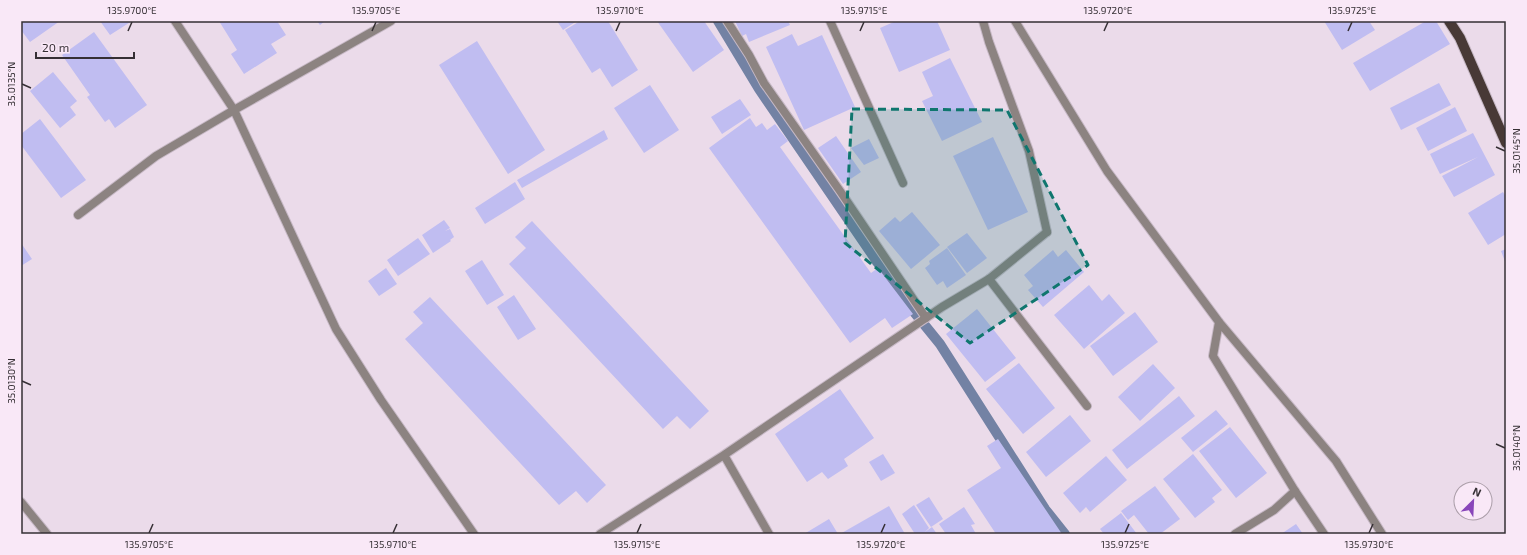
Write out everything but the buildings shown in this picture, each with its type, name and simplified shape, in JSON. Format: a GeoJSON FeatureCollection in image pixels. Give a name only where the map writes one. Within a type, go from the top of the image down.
{"type":"FeatureCollection","features":[{"type":"Feature","properties":{"kind":"main road"},"geometry":{"type":"LineString","coordinates":[[1449,21],[1460,38],[1506,143]]}},
{"type":"Feature","properties":{"kind":"street"},"geometry":{"type":"LineString","coordinates":[[175,21],[234,110],[336,329],[381,400],[474,534]]}},
{"type":"Feature","properties":{"kind":"street"},"geometry":{"type":"LineString","coordinates":[[78,215],[156,156],[391,21]]}},
{"type":"Feature","properties":{"kind":"street"},"geometry":{"type":"LineString","coordinates":[[727,21],[749,55],[764,83],[840,191],[926,318]]}},
{"type":"Feature","properties":{"kind":"street"},"geometry":{"type":"LineString","coordinates":[[830,21],[904,183]]}},
{"type":"Feature","properties":{"kind":"street"},"geometry":{"type":"LineString","coordinates":[[600,534],[724,455],[926,318],[989,279],[1048,232],[1029,151],[989,42],[983,21]]}},
{"type":"Feature","properties":{"kind":"street"},"geometry":{"type":"LineString","coordinates":[[1015,21],[1107,171],[1219,322],[1336,461],[1382,534]]}},
{"type":"Feature","properties":{"kind":"street"},"geometry":{"type":"LineString","coordinates":[[989,279],[1087,406]]}},
{"type":"Feature","properties":{"kind":"street"},"geometry":{"type":"LineString","coordinates":[[1219,322],[1213,356],[1295,491],[1324,534]]}},
{"type":"Feature","properties":{"kind":"street"},"geometry":{"type":"LineString","coordinates":[[724,455],[769,534]]}},
{"type":"Feature","properties":{"kind":"street"},"geometry":{"type":"LineString","coordinates":[[1235,534],[1274,510],[1295,491]]}},
{"type":"Feature","properties":{"kind":"street"},"geometry":{"type":"LineString","coordinates":[[21,502],[47,534]]}},
{"type":"Feature","properties":{"kind":"highlighted area"},"geometry":{"type":"Polygon","coordinates":[[[852,109],[1007,110],[1088,265],[970,343],[845,243],[852,109]]]}},
{"type":"Feature","properties":{"kind":"waterway"},"geometry":{"type":"LineString","coordinates":[[718,21],[759,89],[897,291],[940,344],[1045,509],[1065,534]]}}]}
